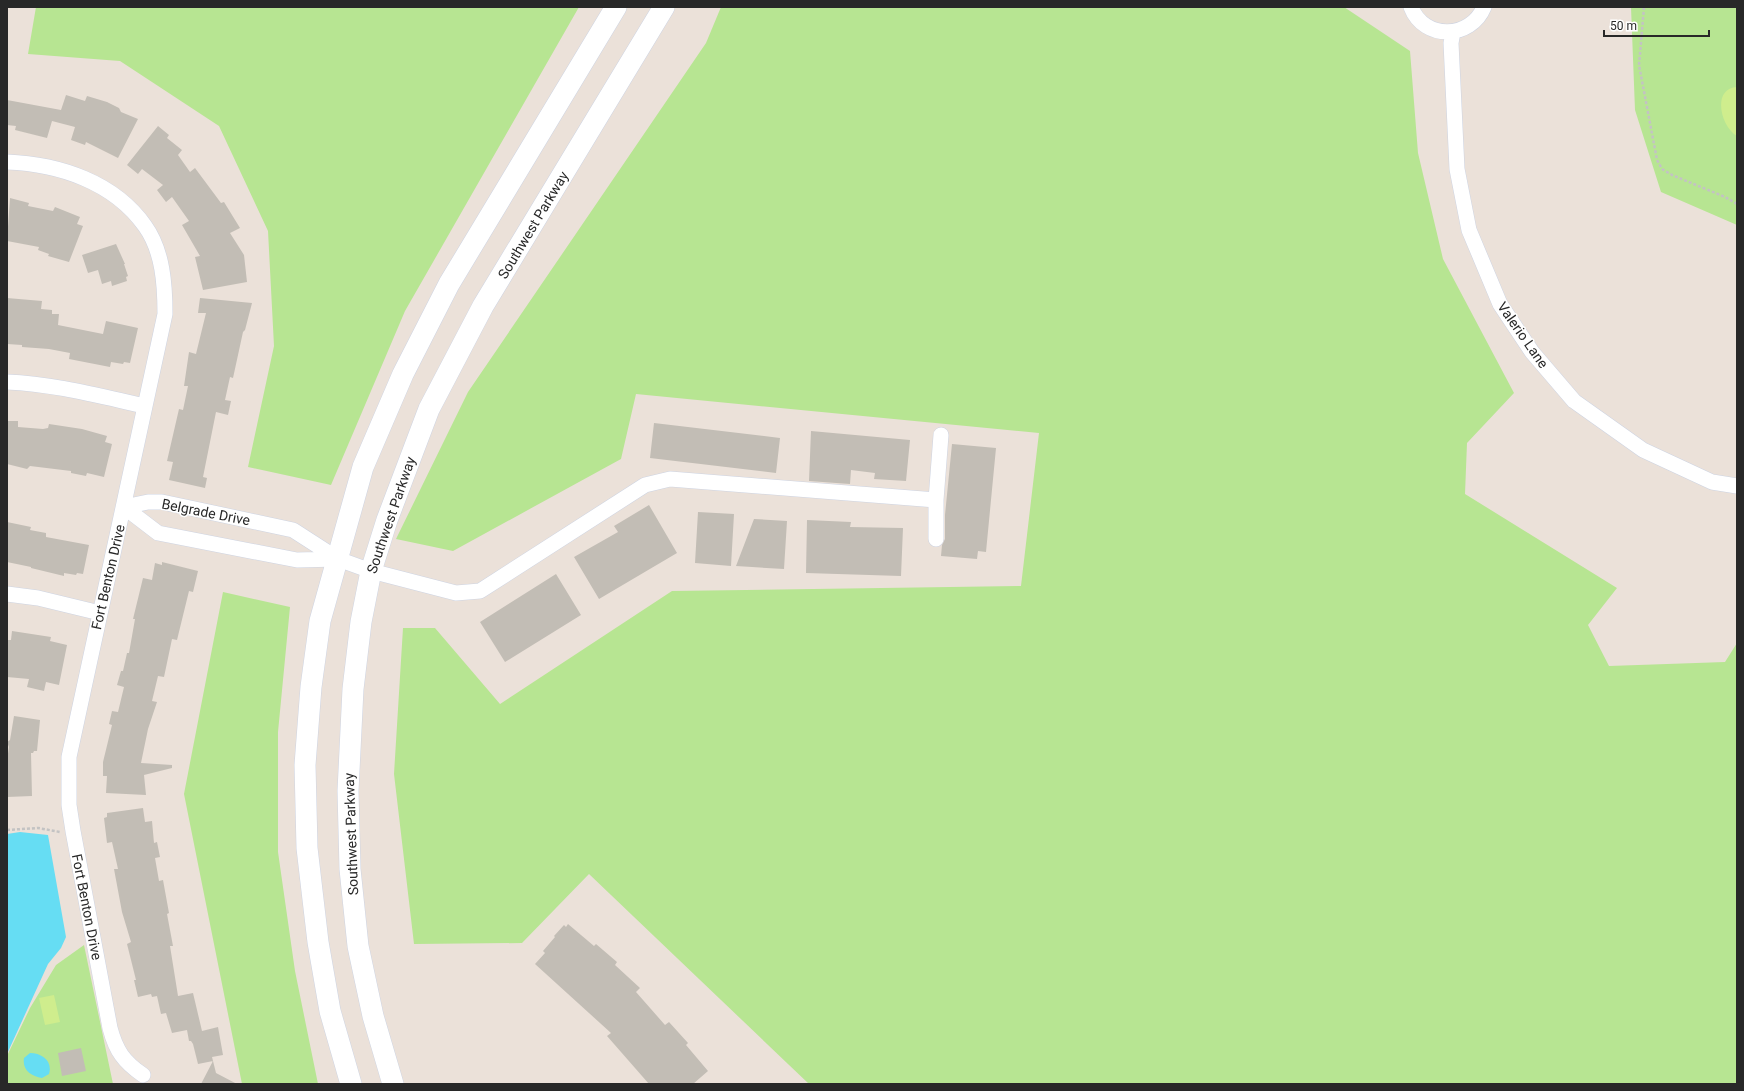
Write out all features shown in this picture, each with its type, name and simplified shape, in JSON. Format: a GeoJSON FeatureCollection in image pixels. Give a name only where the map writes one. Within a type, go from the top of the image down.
{"type":"FeatureCollection","features":[{"type":"Feature","properties":{"kind":"main road"},"geometry":{"type":"LineString","coordinates":[[351,1084],[330,1010],[322,965],[307,848],[305,766],[320,621],[363,467],[403,374],[449,284],[616,7]]}},
{"type":"Feature","properties":{"kind":"main road","name":"Southwest Parkway"},"geometry":{"type":"LineString","coordinates":[[394,1084],[372,1016],[358,946],[350,869],[348,791],[353,689],[361,622],[371,571],[387,520],[429,409],[484,306],[664,7]]}},
{"type":"Feature","properties":{"kind":"street"},"geometry":{"type":"LineString","coordinates":[[1411,7],[1420,22],[1441,32],[1453,32],[1464,29],[1474,22],[1482,13],[1484,7]]}},
{"type":"Feature","properties":{"kind":"street","name":"Valerio Lane"},"geometry":{"type":"LineString","coordinates":[[1453,32],[1451,43],[1457,169],[1469,230],[1500,304],[1532,352],[1574,401],[1643,450],[1712,482],[1737,486]]}},
{"type":"Feature","properties":{"kind":"street","name":"Fort Benton Drive"},"geometry":{"type":"LineString","coordinates":[[7,162],[22,162],[48,167],[84,178],[108,190],[128,207],[146,227],[156,247],[162,271],[165,314],[69,757],[69,804],[114,1042],[128,1064],[143,1075]]}},
{"type":"Feature","properties":{"kind":"street"},"geometry":{"type":"LineString","coordinates":[[7,382],[27,383],[82,392],[145,406]]}},
{"type":"Feature","properties":{"kind":"street"},"geometry":{"type":"LineString","coordinates":[[936,539],[936,500],[941,435]]}},
{"type":"Feature","properties":{"kind":"street","name":"Belgrade Drive"},"geometry":{"type":"LineString","coordinates":[[124,507],[148,502],[162,502],[293,530],[338,559],[371,571],[456,593],[480,591],[645,485],[670,479],[936,500]]}},
{"type":"Feature","properties":{"kind":"street","name":"Belgrade Drive"},"geometry":{"type":"LineString","coordinates":[[124,507],[158,533],[297,560],[338,559]]}},
{"type":"Feature","properties":{"kind":"street"},"geometry":{"type":"LineString","coordinates":[[7,594],[38,598],[100,613]]}},
{"type":"Feature","properties":{"kind":"path"},"geometry":{"type":"LineString","coordinates":[[1644,7],[1639,65],[1657,160],[1662,169],[1725,197],[1737,204]]}},
{"type":"Feature","properties":{"kind":"path"},"geometry":{"type":"LineString","coordinates":[[7,830],[38,828],[60,832]]}},
{"type":"Feature","properties":{"kind":"green space"},"geometry":{"type":"Polygon","coordinates":[[[36,7],[579,7],[405,311],[331,485],[248,467],[274,346],[268,231],[219,126],[120,61],[28,54],[36,7]]]}},
{"type":"Feature","properties":{"kind":"green space"},"geometry":{"type":"Polygon","coordinates":[[[721,7],[1344,7],[1410,51],[1418,153],[1443,259],[1514,393],[1467,443],[1465,494],[1617,588],[1588,625],[1609,666],[1725,662],[1737,643],[1737,1084],[809,1084],[589,874],[522,943],[414,944],[394,774],[403,628],[435,628],[500,704],[672,591],[1021,586],[1039,433],[636,394],[621,459],[453,551],[396,539],[468,392],[706,43],[721,7]]]}},
{"type":"Feature","properties":{"kind":"green space"},"geometry":{"type":"Polygon","coordinates":[[[1631,7],[1737,7],[1737,225],[1661,192],[1635,110],[1631,7]]]}},
{"type":"Feature","properties":{"kind":"green space"},"geometry":{"type":"Polygon","coordinates":[[[1737,87],[1737,136],[1726,124],[1721,108],[1724,94],[1729,89],[1737,87]]]}},
{"type":"Feature","properties":{"kind":"green space"},"geometry":{"type":"Polygon","coordinates":[[[223,592],[290,607],[278,732],[278,852],[295,971],[318,1084],[242,1084],[184,794],[223,592]]]}},
{"type":"Feature","properties":{"kind":"green space"},"geometry":{"type":"Polygon","coordinates":[[[84,945],[113,1084],[7,1084],[7,1056],[30,1008],[56,965],[84,945]]]}},
{"type":"Feature","properties":{"kind":"green space"},"geometry":{"type":"Polygon","coordinates":[[[54,995],[60,1022],[45,1025],[39,998],[54,995]]]}},
{"type":"Feature","properties":{"kind":"water"},"geometry":{"type":"Polygon","coordinates":[[[20,832],[48,835],[66,937],[61,948],[48,964],[7,1054],[7,834],[20,832]]]}},
{"type":"Feature","properties":{"kind":"water"},"geometry":{"type":"Polygon","coordinates":[[[30,1053],[39,1054],[46,1059],[50,1069],[49,1074],[42,1078],[34,1076],[28,1072],[24,1066],[24,1058],[30,1053]]]}},
{"type":"Feature","properties":{"kind":"building"},"geometry":{"type":"Polygon","coordinates":[[[66,95],[85,101],[87,96],[107,102],[119,108],[121,112],[138,119],[118,158],[86,142],[85,145],[71,140],[75,127],[52,121],[47,138],[15,130],[16,126],[7,125],[7,100],[61,110],[66,95]]]}},
{"type":"Feature","properties":{"kind":"building"},"geometry":{"type":"Polygon","coordinates":[[[158,126],[169,135],[167,138],[182,150],[178,155],[190,172],[195,168],[221,203],[224,202],[240,228],[230,233],[244,255],[247,282],[203,290],[195,257],[200,256],[182,225],[189,221],[172,197],[166,202],[157,190],[163,185],[142,169],[138,174],[127,165],[158,126]]]}},
{"type":"Feature","properties":{"kind":"building"},"geometry":{"type":"Polygon","coordinates":[[[10,198],[29,203],[28,206],[53,211],[55,207],[80,217],[77,224],[83,226],[69,262],[48,256],[49,254],[38,250],[39,247],[7,241],[10,198]]]}},
{"type":"Feature","properties":{"kind":"building"},"geometry":{"type":"Polygon","coordinates":[[[116,244],[125,264],[128,276],[126,277],[127,281],[112,286],[111,281],[102,284],[98,270],[88,273],[82,255],[116,244]]]}},
{"type":"Feature","properties":{"kind":"building"},"geometry":{"type":"Polygon","coordinates":[[[7,298],[42,301],[41,309],[52,310],[52,314],[59,314],[58,325],[103,334],[106,321],[138,328],[130,363],[124,362],[123,364],[111,362],[110,367],[69,359],[70,353],[7,344],[7,298]]]}},
{"type":"Feature","properties":{"kind":"building"},"geometry":{"type":"Polygon","coordinates":[[[200,298],[252,303],[245,330],[243,332],[233,378],[230,377],[225,400],[231,401],[228,415],[216,412],[203,477],[207,478],[205,488],[169,480],[173,462],[167,461],[179,409],[183,410],[188,386],[184,386],[189,352],[196,354],[206,313],[198,313],[200,298]]]}},
{"type":"Feature","properties":{"kind":"building"},"geometry":{"type":"Polygon","coordinates":[[[7,421],[18,421],[18,427],[43,429],[48,428],[49,424],[82,429],[107,436],[105,442],[112,444],[104,477],[87,473],[86,476],[71,473],[71,471],[30,466],[27,469],[7,464],[7,421]]]}},
{"type":"Feature","properties":{"kind":"building"},"geometry":{"type":"Polygon","coordinates":[[[654,423],[780,438],[776,473],[650,458],[654,423]]]}},
{"type":"Feature","properties":{"kind":"building"},"geometry":{"type":"Polygon","coordinates":[[[811,431],[910,440],[906,481],[874,479],[875,473],[851,470],[850,484],[809,481],[811,431]]]}},
{"type":"Feature","properties":{"kind":"building"},"geometry":{"type":"Polygon","coordinates":[[[952,444],[996,448],[986,552],[978,551],[977,559],[941,556],[942,545],[945,539],[945,515],[952,444]]]}},
{"type":"Feature","properties":{"kind":"building"},"geometry":{"type":"Polygon","coordinates":[[[649,505],[677,553],[599,599],[574,557],[618,532],[614,526],[649,505]]]}},
{"type":"Feature","properties":{"kind":"building"},"geometry":{"type":"Polygon","coordinates":[[[698,512],[734,514],[731,566],[695,563],[698,512]]]}},
{"type":"Feature","properties":{"kind":"building"},"geometry":{"type":"Polygon","coordinates":[[[754,519],[787,521],[784,569],[736,566],[754,519]]]}},
{"type":"Feature","properties":{"kind":"building"},"geometry":{"type":"Polygon","coordinates":[[[807,520],[851,522],[850,527],[903,528],[901,576],[806,573],[807,520]]]}},
{"type":"Feature","properties":{"kind":"building"},"geometry":{"type":"Polygon","coordinates":[[[7,522],[31,527],[30,530],[46,533],[46,537],[89,545],[83,574],[77,573],[76,575],[64,573],[64,576],[7,562],[7,522]]]}},
{"type":"Feature","properties":{"kind":"building"},"geometry":{"type":"Polygon","coordinates":[[[162,562],[198,571],[193,592],[189,591],[177,640],[172,639],[164,677],[158,676],[152,701],[157,702],[148,729],[141,763],[172,765],[172,768],[144,775],[146,795],[106,793],[107,776],[103,776],[103,762],[112,725],[109,724],[112,711],[118,712],[124,687],[117,685],[121,671],[123,671],[127,653],[129,653],[135,619],[133,619],[143,578],[152,580],[155,563],[162,565],[162,562]]]}},
{"type":"Feature","properties":{"kind":"building"},"geometry":{"type":"Polygon","coordinates":[[[556,574],[581,615],[505,662],[480,622],[556,574]]]}},
{"type":"Feature","properties":{"kind":"building"},"geometry":{"type":"Polygon","coordinates":[[[12,631],[51,637],[50,641],[67,645],[59,685],[46,682],[44,691],[27,687],[29,679],[7,677],[7,640],[11,640],[12,631]]]}},
{"type":"Feature","properties":{"kind":"building"},"geometry":{"type":"Polygon","coordinates":[[[14,716],[40,720],[37,751],[31,753],[32,796],[7,797],[7,760],[9,747],[7,742],[10,740],[14,716]]]}},
{"type":"Feature","properties":{"kind":"building"},"geometry":{"type":"Polygon","coordinates":[[[143,808],[145,822],[152,821],[154,843],[157,842],[160,857],[155,858],[159,881],[163,880],[169,913],[167,914],[173,946],[170,946],[178,996],[193,993],[202,1031],[218,1027],[223,1055],[212,1057],[213,1061],[198,1064],[193,1044],[189,1041],[187,1030],[172,1033],[166,1013],[161,1014],[157,996],[152,997],[151,994],[138,997],[134,980],[136,980],[127,944],[131,942],[122,912],[114,869],[118,869],[112,842],[107,843],[104,818],[107,817],[107,813],[143,808]]]}},
{"type":"Feature","properties":{"kind":"building"},"geometry":{"type":"Polygon","coordinates":[[[568,924],[594,946],[596,944],[617,962],[615,965],[640,988],[636,992],[665,1025],[669,1022],[688,1043],[686,1045],[708,1071],[693,1084],[649,1084],[607,1036],[611,1033],[535,964],[545,953],[543,951],[555,937],[554,936],[564,925],[566,927],[568,924]]]}},
{"type":"Feature","properties":{"kind":"building"},"geometry":{"type":"Polygon","coordinates":[[[81,1048],[86,1071],[62,1076],[58,1053],[81,1048]]]}},
{"type":"Feature","properties":{"kind":"building"},"geometry":{"type":"Polygon","coordinates":[[[213,1061],[216,1073],[237,1084],[201,1084],[213,1061]]]}}]}
